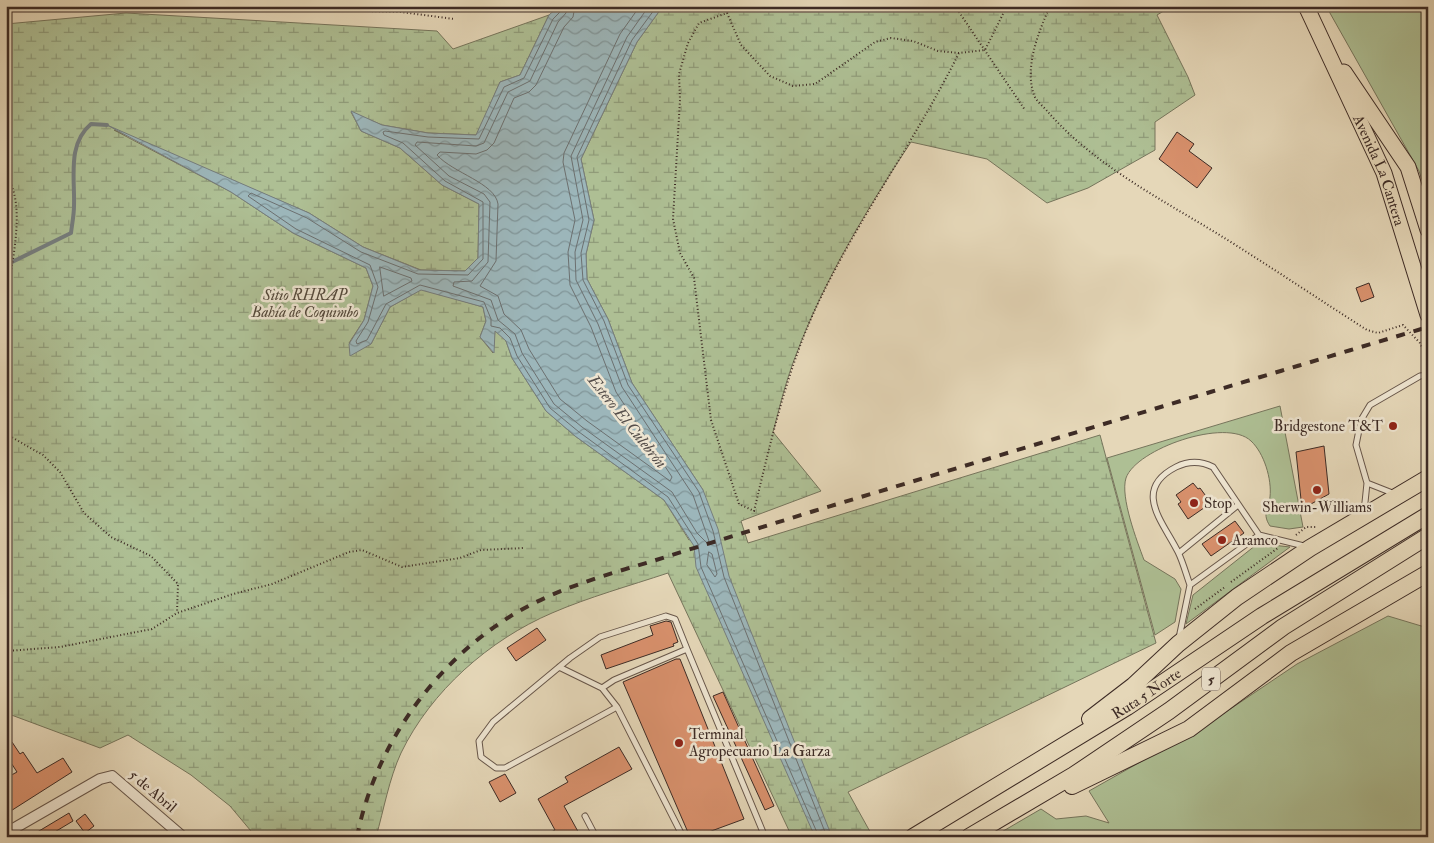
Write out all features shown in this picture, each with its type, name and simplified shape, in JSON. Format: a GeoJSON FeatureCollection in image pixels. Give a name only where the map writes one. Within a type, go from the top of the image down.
{"type":"FeatureCollection","features":[{"type":"Feature","properties":{"kind":"highway"},"geometry":{"type":"LineString","coordinates":[[1042,759],[1133,686],[1178,644],[1237,596],[1310,548],[1428,478]]}},
{"type":"Feature","properties":{"kind":"highway","name":"Ruta 5 Norte"},"geometry":{"type":"LineString","coordinates":[[913,837],[1127,707],[1282,603],[1428,515]]}},
{"type":"Feature","properties":{"kind":"highway","name":"Ruta 5 Norte"},"geometry":{"type":"LineString","coordinates":[[969,837],[1117,747],[1322,600],[1428,536]]}},
{"type":"Feature","properties":{"kind":"highway"},"geometry":{"type":"LineString","coordinates":[[994,823],[1189,729],[1291,653],[1428,573]]}},
{"type":"Feature","properties":{"kind":"main road","name":"Avenida La Cantera"},"geometry":{"type":"LineString","coordinates":[[1306,6],[1384,173],[1428,315]]}},
{"type":"Feature","properties":{"kind":"main road","name":"Avenida La Cantera"},"geometry":{"type":"LineString","coordinates":[[1317,31],[1408,167],[1428,230]]}},
{"type":"Feature","properties":{"kind":"street","name":"5 de Abril"},"geometry":{"type":"LineString","coordinates":[[6,834],[100,779],[112,776],[183,837]]}},
{"type":"Feature","properties":{"kind":"lane"},"geometry":{"type":"LineString","coordinates":[[1364,515],[1367,483],[1356,445],[1358,428],[1365,412],[1370,405],[1420,376],[1428,375]]}},
{"type":"Feature","properties":{"kind":"lane"},"geometry":{"type":"LineString","coordinates":[[1178,644],[1190,584],[1178,553],[1156,516],[1153,500],[1157,484],[1168,472],[1190,463],[1206,464],[1222,478],[1259,535],[1310,548]]}},
{"type":"Feature","properties":{"kind":"lane"},"geometry":{"type":"LineString","coordinates":[[1367,483],[1398,495]]}},
{"type":"Feature","properties":{"kind":"lane"},"geometry":{"type":"LineString","coordinates":[[1178,553],[1238,505]]}},
{"type":"Feature","properties":{"kind":"lane"},"geometry":{"type":"LineString","coordinates":[[1190,584],[1259,535]]}},
{"type":"Feature","properties":{"kind":"lane"},"geometry":{"type":"LineString","coordinates":[[617,707],[505,768],[496,768],[481,757],[479,741],[493,722],[559,667],[600,637],[666,616],[675,618],[765,837]]}},
{"type":"Feature","properties":{"kind":"lane"},"geometry":{"type":"LineString","coordinates":[[602,688],[614,680],[687,649]]}},
{"type":"Feature","properties":{"kind":"lane"},"geometry":{"type":"LineString","coordinates":[[559,667],[602,688],[617,707],[683,837]]}},
{"type":"Feature","properties":{"kind":"lane"},"geometry":{"type":"LineString","coordinates":[[585,816],[596,837]]}},
{"type":"Feature","properties":{"kind":"path"},"geometry":{"type":"LineString","coordinates":[[6,10],[89,6]]}},
{"type":"Feature","properties":{"kind":"path"},"geometry":{"type":"LineString","coordinates":[[190,6],[401,12],[454,19]]}},
{"type":"Feature","properties":{"kind":"path"},"geometry":{"type":"LineString","coordinates":[[731,6],[727,13],[698,23],[688,43],[679,74],[680,100],[673,219],[680,253],[694,278],[711,420],[739,504],[754,511],[773,432],[796,356],[824,292],[872,202],[911,142],[959,53]]}},
{"type":"Feature","properties":{"kind":"path"},"geometry":{"type":"LineString","coordinates":[[955,6],[1025,110]]}},
{"type":"Feature","properties":{"kind":"path"},"geometry":{"type":"LineString","coordinates":[[985,50],[1008,6]]}},
{"type":"Feature","properties":{"kind":"path"},"geometry":{"type":"LineString","coordinates":[[1050,6],[1040,29],[1034,55],[1032,72],[1034,96],[1065,132],[1150,194],[1226,239],[1367,330],[1378,333],[1403,325],[1420,343],[1428,359]]}},
{"type":"Feature","properties":{"kind":"path"},"geometry":{"type":"LineString","coordinates":[[727,13],[741,46],[770,76],[793,86],[815,84],[875,42],[891,38],[913,41],[938,51],[959,53],[985,50]]}},
{"type":"Feature","properties":{"kind":"path"},"geometry":{"type":"LineString","coordinates":[[6,176],[17,200],[14,246],[6,303]]}},
{"type":"Feature","properties":{"kind":"path"},"geometry":{"type":"LineString","coordinates":[[6,434],[44,455],[60,472],[84,513],[112,538],[150,556],[162,566],[178,584],[177,613]]}},
{"type":"Feature","properties":{"kind":"path"},"geometry":{"type":"LineString","coordinates":[[6,651],[60,647],[152,630],[177,613],[233,594],[272,584],[349,552],[362,550],[402,567],[460,558],[481,550],[524,548]]}},
{"type":"Feature","properties":{"kind":"green space","name":"Sitio RHRAP Bahía de Coquimbo"},"geometry":{"type":"Polygon","coordinates":[[[663,6],[1172,6],[1157,15],[1195,95],[1155,122],[1155,150],[1088,188],[1047,203],[987,159],[911,142],[878,193],[833,272],[807,327],[783,393],[773,432],[821,491],[741,521],[748,543],[1100,435],[1156,643],[848,792],[873,837],[792,837],[668,573],[552,613],[506,638],[464,670],[428,709],[401,753],[390,784],[376,837],[256,837],[230,806],[191,775],[128,735],[100,748],[6,713],[6,24],[126,13],[437,31],[453,49],[549,15],[520,75],[500,82],[477,135],[428,133],[382,125],[351,112],[361,131],[400,148],[442,185],[479,204],[478,258],[466,271],[421,270],[363,247],[309,213],[114,130],[231,192],[293,233],[366,268],[373,286],[364,320],[349,343],[371,344],[390,307],[422,289],[483,307],[486,321],[480,337],[493,353],[495,330],[506,341],[512,358],[546,411],[575,436],[664,500],[689,540],[703,490],[632,383],[608,319],[587,279],[586,254],[594,220],[581,159],[637,42],[663,6]]]}},
{"type":"Feature","properties":{"kind":"green space"},"geometry":{"type":"Polygon","coordinates":[[[1326,6],[1428,6],[1428,199],[1419,171],[1326,6]]]}},
{"type":"Feature","properties":{"kind":"green space"},"geometry":{"type":"Polygon","coordinates":[[[1280,406],[1303,527],[1289,529],[1270,526],[1266,518],[1270,497],[1270,482],[1266,467],[1256,446],[1239,435],[1222,433],[1203,435],[1163,447],[1133,467],[1126,478],[1125,496],[1127,507],[1144,560],[1175,579],[1181,589],[1175,622],[1155,635],[1107,458],[1280,406]]]}},
{"type":"Feature","properties":{"kind":"green space"},"geometry":{"type":"Polygon","coordinates":[[[1256,545],[1290,547],[1186,624],[1193,595],[1256,545]]]}},
{"type":"Feature","properties":{"kind":"green space"},"geometry":{"type":"Polygon","coordinates":[[[1388,616],[1428,628],[1428,837],[993,837],[1041,809],[1056,819],[1086,816],[1109,823],[1089,791],[1211,722],[1297,664],[1388,616]]]}},
{"type":"Feature","properties":{"kind":"water","name":"Estero El Culebrón"},"geometry":{"type":"Polygon","coordinates":[[[559,6],[663,6],[637,42],[581,159],[594,220],[586,254],[587,279],[608,319],[632,383],[703,490],[718,529],[729,576],[832,837],[815,837],[696,567],[694,546],[664,500],[575,436],[546,411],[512,358],[506,341],[495,331],[494,353],[480,337],[486,321],[483,307],[421,290],[390,307],[371,344],[350,356],[349,344],[364,320],[373,286],[366,268],[293,233],[231,192],[107,125],[309,213],[363,247],[420,270],[465,271],[478,258],[479,204],[442,185],[400,148],[361,131],[351,111],[382,125],[428,133],[476,135],[500,82],[520,75],[549,15],[559,6]]]}},
{"type":"Feature","properties":{"kind":"building"},"geometry":{"type":"Polygon","coordinates":[[[1177,132],[1194,144],[1189,151],[1212,168],[1197,188],[1159,159],[1177,132]]]}},
{"type":"Feature","properties":{"kind":"building"},"geometry":{"type":"Polygon","coordinates":[[[1369,283],[1374,297],[1361,302],[1356,288],[1369,283]]]}},
{"type":"Feature","properties":{"kind":"building"},"geometry":{"type":"Polygon","coordinates":[[[1324,446],[1329,494],[1302,509],[1296,452],[1324,446]]]}},
{"type":"Feature","properties":{"kind":"building","name":"Stop"},"geometry":{"type":"Polygon","coordinates":[[[1193,483],[1198,489],[1200,488],[1211,503],[1188,519],[1178,504],[1181,502],[1176,495],[1193,483]]]}},
{"type":"Feature","properties":{"kind":"building"},"geometry":{"type":"Polygon","coordinates":[[[1235,521],[1244,533],[1211,556],[1202,544],[1235,521]]]}},
{"type":"Feature","properties":{"kind":"building"},"geometry":{"type":"Polygon","coordinates":[[[666,621],[671,622],[678,642],[673,644],[674,646],[606,669],[601,655],[653,635],[650,626],[666,621]]]}},
{"type":"Feature","properties":{"kind":"building"},"geometry":{"type":"Polygon","coordinates":[[[537,628],[546,640],[516,661],[507,648],[537,628]]]}},
{"type":"Feature","properties":{"kind":"building"},"geometry":{"type":"Polygon","coordinates":[[[680,659],[744,819],[695,837],[690,837],[623,682],[680,659]]]}},
{"type":"Feature","properties":{"kind":"building"},"geometry":{"type":"Polygon","coordinates":[[[723,692],[774,806],[765,810],[713,696],[723,692]]]}},
{"type":"Feature","properties":{"kind":"building"},"geometry":{"type":"Polygon","coordinates":[[[12,742],[20,754],[23,752],[37,773],[63,758],[72,772],[6,814],[6,778],[17,772],[6,755],[6,746],[12,742]]]}},
{"type":"Feature","properties":{"kind":"building"},"geometry":{"type":"Polygon","coordinates":[[[619,747],[632,769],[564,806],[581,837],[542,837],[555,830],[538,799],[568,782],[565,777],[619,747]]]}},
{"type":"Feature","properties":{"kind":"building"},"geometry":{"type":"Polygon","coordinates":[[[505,774],[516,793],[500,802],[489,782],[505,774]]]}},
{"type":"Feature","properties":{"kind":"building"},"geometry":{"type":"Polygon","coordinates":[[[69,813],[73,821],[53,833],[55,837],[29,837],[69,813]]]}},
{"type":"Feature","properties":{"kind":"building"},"geometry":{"type":"Polygon","coordinates":[[[85,814],[94,826],[85,833],[76,821],[85,814]]]}},
{"type":"Feature","properties":{"kind":"waterway"},"geometry":{"type":"LineString","coordinates":[[6,265],[71,233],[74,209],[73,173],[78,141],[91,124],[107,125]]}},
{"type":"Feature","properties":{"kind":"railway"},"geometry":{"type":"LineString","coordinates":[[357,837],[365,805],[391,743],[429,688],[451,663],[476,641],[520,610],[538,601],[614,572],[1428,327]]}},
{"type":"Feature","properties":{"kind":"place","name":"Bridgestone T&T"},"geometry":{"type":"Point","coordinates":[1393,426]}},
{"type":"Feature","properties":{"kind":"place","name":"Sherwin-Williams"},"geometry":{"type":"Point","coordinates":[1317,490]}},
{"type":"Feature","properties":{"kind":"place","name":"Stop"},"geometry":{"type":"Point","coordinates":[1194,503]}},
{"type":"Feature","properties":{"kind":"place","name":"Aramco"},"geometry":{"type":"Point","coordinates":[1222,540]}},
{"type":"Feature","properties":{"kind":"place","name":"Terminal Agropecuario La Garza"},"geometry":{"type":"Point","coordinates":[679,743]}}]}
